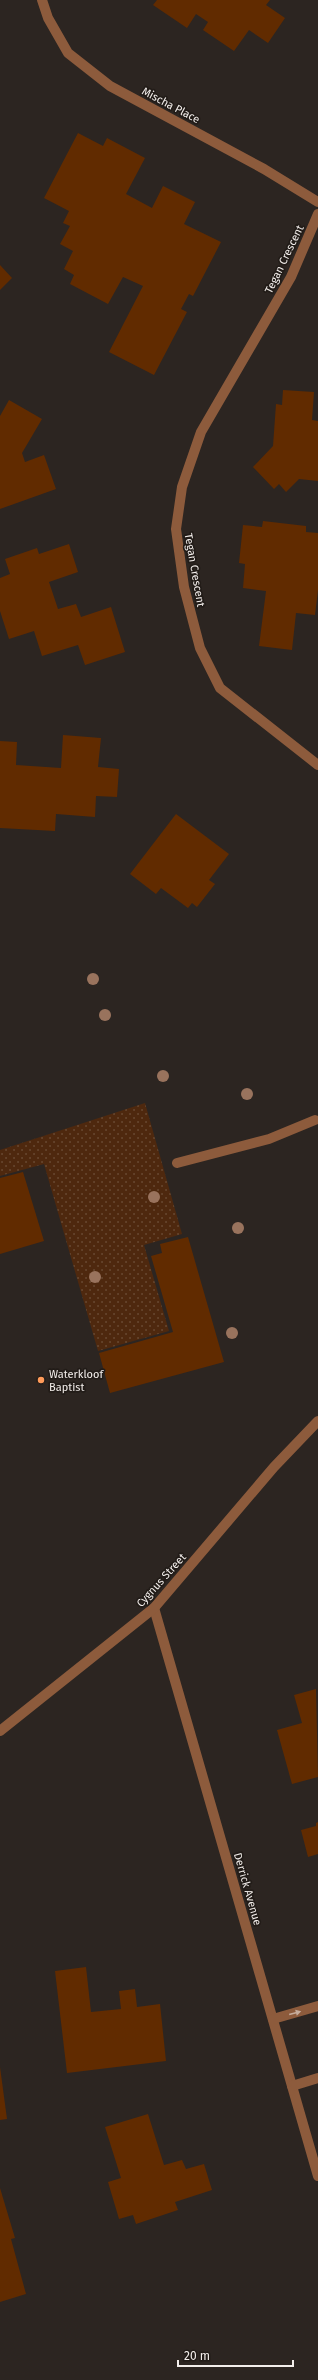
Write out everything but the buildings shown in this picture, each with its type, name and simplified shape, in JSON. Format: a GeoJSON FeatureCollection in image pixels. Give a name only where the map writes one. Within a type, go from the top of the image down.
{"type":"FeatureCollection","features":[{"type":"Feature","properties":{"kind":"street","name":"Mischa Place"},"geometry":{"type":"LineString","coordinates":[[42,0],[48,18],[68,53],[110,86],[264,169],[318,202]]}},
{"type":"Feature","properties":{"kind":"street","name":"Tegan Crescent"},"geometry":{"type":"LineString","coordinates":[[318,214],[291,277],[201,432],[182,487],[176,529],[184,587],[200,648],[220,688],[318,764]]}},
{"type":"Feature","properties":{"kind":"street"},"geometry":{"type":"LineString","coordinates":[[177,1163],[269,1139],[315,1120]]}},
{"type":"Feature","properties":{"kind":"street","name":"Cygnus Street"},"geometry":{"type":"LineString","coordinates":[[0,1731],[154,1608],[274,1467],[318,1421]]}},
{"type":"Feature","properties":{"kind":"street","name":"Derrick Avenue"},"geometry":{"type":"LineString","coordinates":[[154,1608],[318,2176]]}},
{"type":"Feature","properties":{"kind":"street"},"geometry":{"type":"LineString","coordinates":[[273,2019],[318,2006]]}},
{"type":"Feature","properties":{"kind":"street"},"geometry":{"type":"LineString","coordinates":[[292,2086],[318,2078]]}},
{"type":"Feature","properties":{"kind":"shaded area"},"geometry":{"type":"Polygon","coordinates":[[[145,1103],[182,1234],[144,1245],[169,1331],[98,1351],[44,1164],[0,1176],[0,1150],[145,1103]]]}},
{"type":"Feature","properties":{"kind":"place","name":"Waterkloof Baptist"},"geometry":{"type":"Point","coordinates":[41,1380]}}]}
